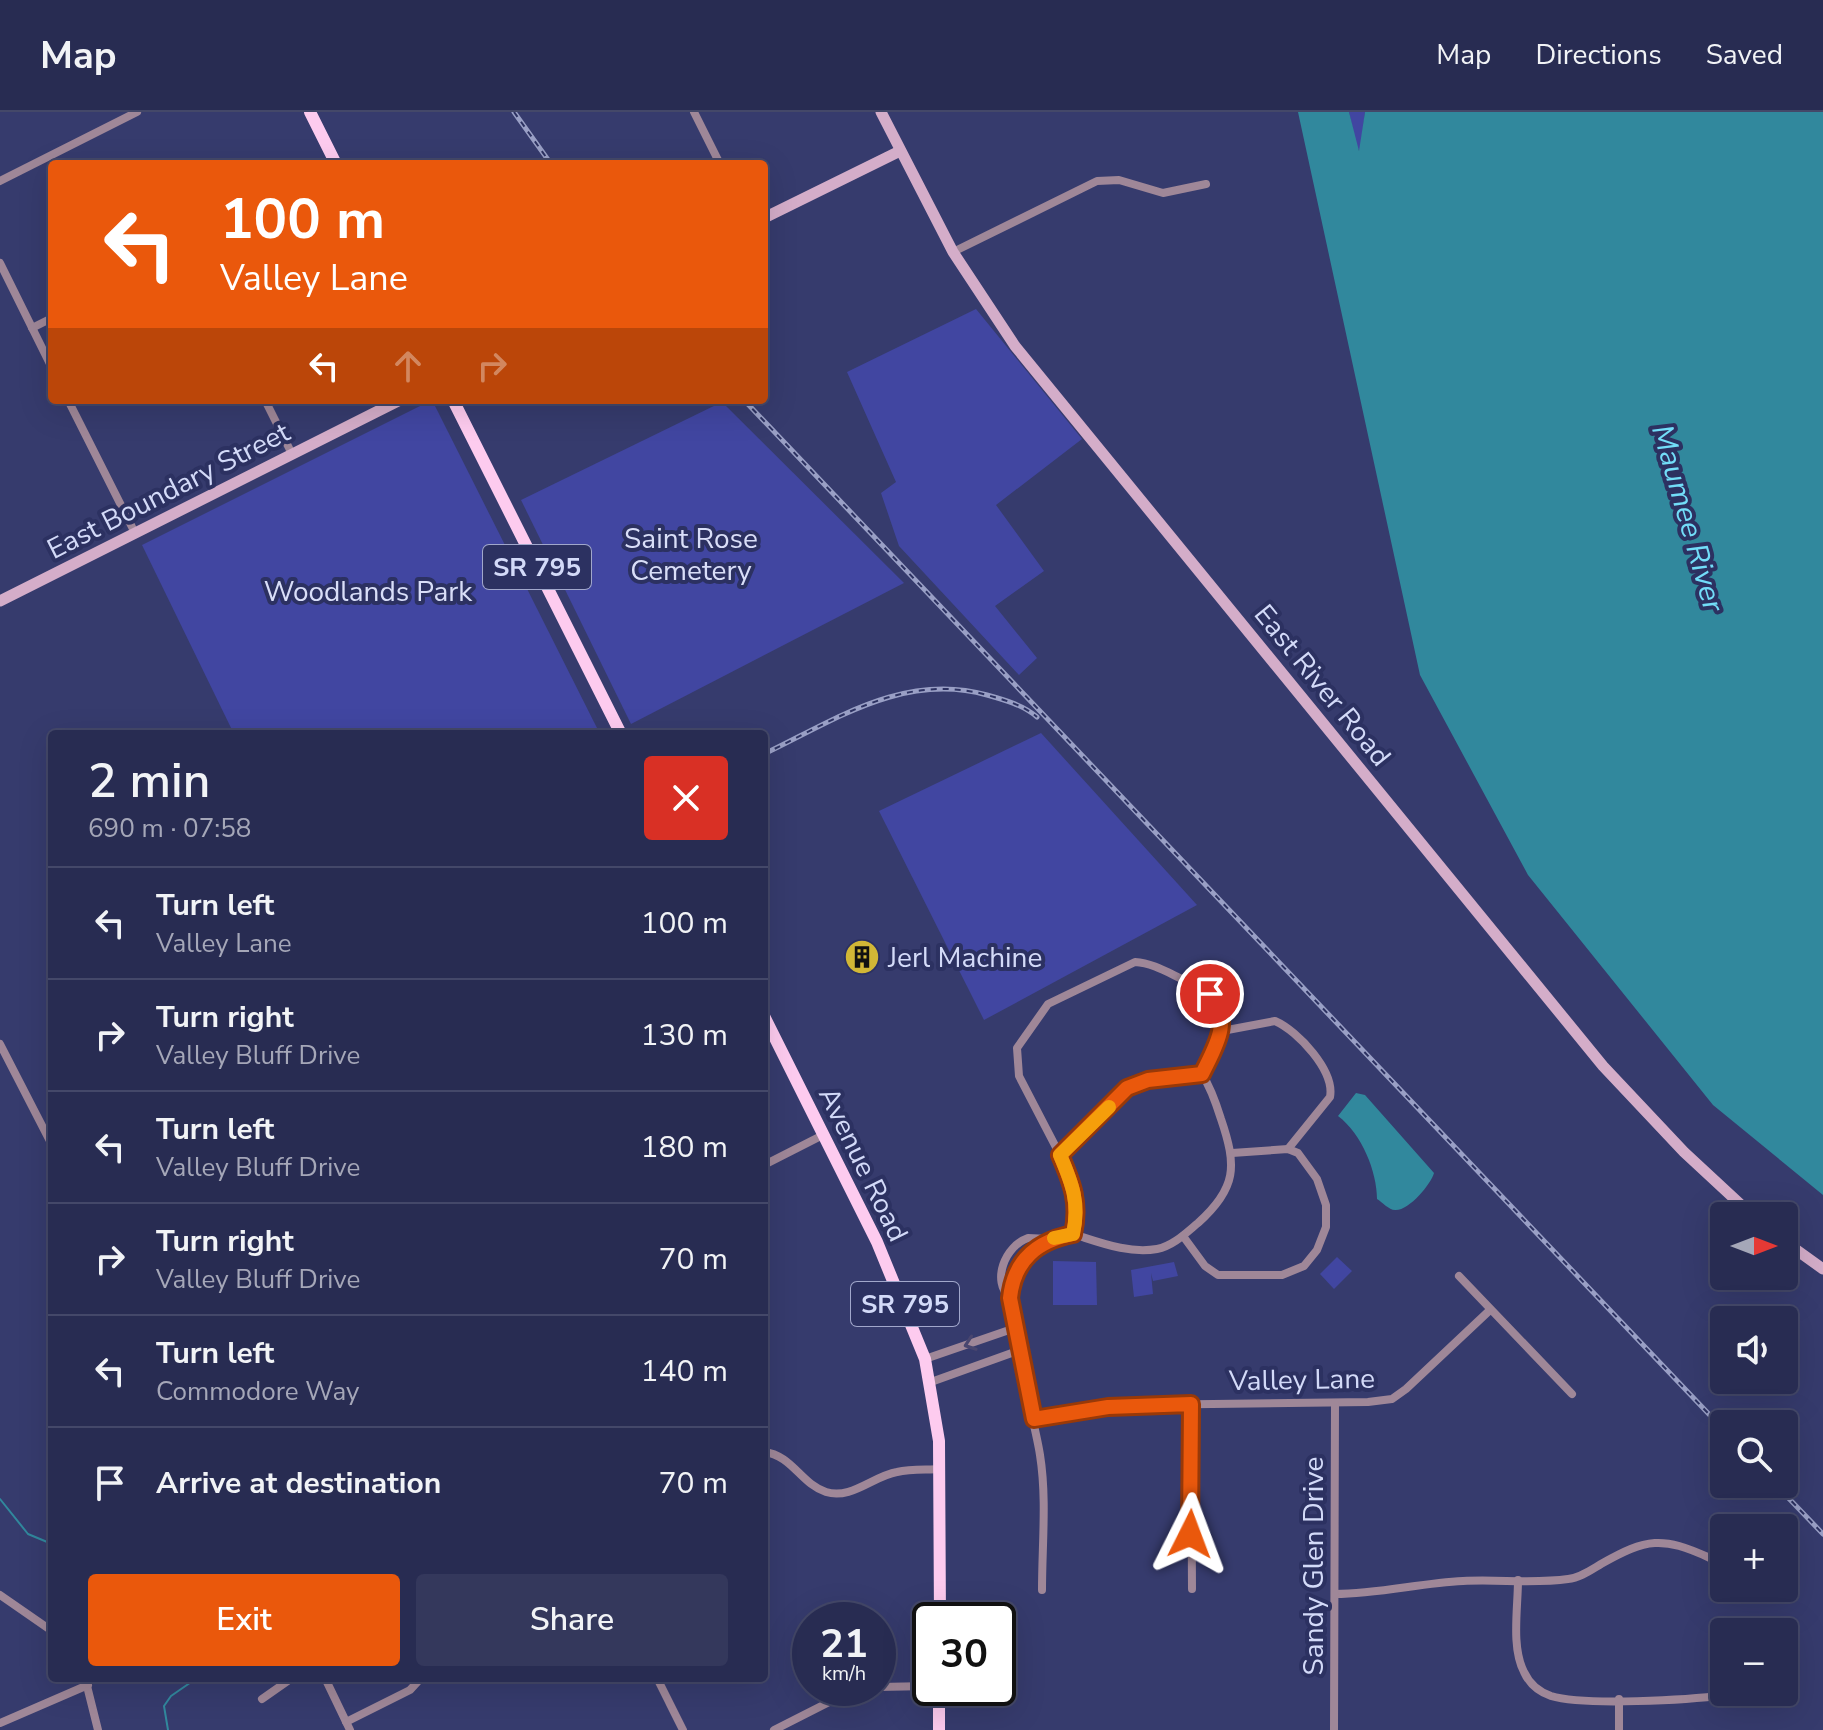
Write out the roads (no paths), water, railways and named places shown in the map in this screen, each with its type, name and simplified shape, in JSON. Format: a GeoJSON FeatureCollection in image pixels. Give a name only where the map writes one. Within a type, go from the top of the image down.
{"type":"FeatureCollection","features":[{"type":"Feature","properties":{"kind":"main road"},"geometry":{"type":"LineString","coordinates":[[310,112],[334,160]]}},
{"type":"Feature","properties":{"kind":"main road","name":"East River Road"},"geometry":{"type":"LineString","coordinates":[[881,112],[953,252],[1015,346],[1596,1058],[1681,1150],[1738,1202]]}},
{"type":"Feature","properties":{"kind":"main road"},"geometry":{"type":"LineString","coordinates":[[768,216],[900,151]]}},
{"type":"Feature","properties":{"kind":"main road","name":"East Boundary Street"},"geometry":{"type":"LineString","coordinates":[[0,601],[392,404]]}},
{"type":"Feature","properties":{"kind":"main road","name":"SR 795"},"geometry":{"type":"LineString","coordinates":[[455,404],[619,730]]}},
{"type":"Feature","properties":{"kind":"main road","name":"Avenue Road"},"geometry":{"type":"LineString","coordinates":[[768,1024],[898,1287],[925,1359],[931,1382],[940,1469],[940,1602]]}},
{"type":"Feature","properties":{"kind":"main road"},"geometry":{"type":"LineString","coordinates":[[1798,1251],[1823,1269]]}},
{"type":"Feature","properties":{"kind":"main road"},"geometry":{"type":"LineString","coordinates":[[939,1706],[939,1730]]}},
{"type":"Feature","properties":{"kind":"street"},"geometry":{"type":"LineString","coordinates":[[0,181],[117,116],[137,112]]}},
{"type":"Feature","properties":{"kind":"street"},"geometry":{"type":"LineString","coordinates":[[694,112],[718,160]]}},
{"type":"Feature","properties":{"kind":"street"},"geometry":{"type":"LineString","coordinates":[[953,252],[1097,181],[1119,180],[1163,193],[1206,184]]}},
{"type":"Feature","properties":{"kind":"street"},"geometry":{"type":"LineString","coordinates":[[0,263],[48,360]]}},
{"type":"Feature","properties":{"kind":"street"},"geometry":{"type":"LineString","coordinates":[[32,328],[48,320]]}},
{"type":"Feature","properties":{"kind":"street"},"geometry":{"type":"LineString","coordinates":[[70,404],[135,533]]}},
{"type":"Feature","properties":{"kind":"street"},"geometry":{"type":"LineString","coordinates":[[267,404],[292,454]]}},
{"type":"Feature","properties":{"kind":"street"},"geometry":{"type":"LineString","coordinates":[[1073,1234],[1078,1213],[1074,1187],[1019,1076],[1016,1059],[1017,1048],[1048,1004],[1135,962],[1142,963],[1210,994],[1220,1012],[1222,1031],[1202,1074]]}},
{"type":"Feature","properties":{"kind":"street"},"geometry":{"type":"LineString","coordinates":[[1222,1031],[1275,1021],[1290,1030],[1329,1072],[1330,1097],[1288,1149]]}},
{"type":"Feature","properties":{"kind":"street"},"geometry":{"type":"LineString","coordinates":[[0,1044],[48,1137]]}},
{"type":"Feature","properties":{"kind":"street"},"geometry":{"type":"LineString","coordinates":[[1010,1298],[1000,1278],[1010,1253],[1028,1238],[1050,1239],[1073,1234],[1138,1249],[1156,1249],[1183,1236],[1222,1197],[1231,1177],[1232,1153],[1211,1087],[1202,1074]]}},
{"type":"Feature","properties":{"kind":"street"},"geometry":{"type":"LineString","coordinates":[[1060,1155],[1127,1088],[1148,1080],[1202,1074]]}},
{"type":"Feature","properties":{"kind":"street"},"geometry":{"type":"LineString","coordinates":[[768,1163],[823,1135]]}},
{"type":"Feature","properties":{"kind":"street"},"geometry":{"type":"LineString","coordinates":[[1183,1236],[1205,1266],[1218,1275],[1282,1275],[1304,1266],[1323,1239],[1328,1218],[1326,1205],[1310,1167],[1298,1153],[1288,1149],[1232,1153]]}},
{"type":"Feature","properties":{"kind":"street"},"geometry":{"type":"LineString","coordinates":[[1042,1590],[1043,1473],[1010,1298],[1014,1279],[1025,1258],[1050,1239]]}},
{"type":"Feature","properties":{"kind":"street"},"geometry":{"type":"LineString","coordinates":[[1459,1276],[1572,1394]]}},
{"type":"Feature","properties":{"kind":"street","name":"Valley Lane"},"geometry":{"type":"LineString","coordinates":[[1034,1419],[1108,1407],[1380,1401],[1396,1397],[1490,1310]]}},
{"type":"Feature","properties":{"kind":"street"},"geometry":{"type":"LineString","coordinates":[[925,1359],[1015,1328]]}},
{"type":"Feature","properties":{"kind":"street"},"geometry":{"type":"LineString","coordinates":[[931,1382],[1020,1350]]}},
{"type":"Feature","properties":{"kind":"street","name":"Sandy Glen Drive"},"geometry":{"type":"LineString","coordinates":[[1334,1730],[1335,1403]]}},
{"type":"Feature","properties":{"kind":"street"},"geometry":{"type":"LineString","coordinates":[[1191,1404],[1192,1589]]}},
{"type":"Feature","properties":{"kind":"street"},"geometry":{"type":"LineString","coordinates":[[768,1453],[784,1458],[820,1490],[833,1493],[854,1490],[895,1472],[940,1469]]}},
{"type":"Feature","properties":{"kind":"street"},"geometry":{"type":"LineString","coordinates":[[1335,1594],[1388,1593],[1461,1581],[1576,1578],[1649,1542],[1677,1544],[1710,1558]]}},
{"type":"Feature","properties":{"kind":"street"},"geometry":{"type":"LineString","coordinates":[[1518,1580],[1519,1654],[1530,1682],[1555,1697],[1710,1697]]}},
{"type":"Feature","properties":{"kind":"street"},"geometry":{"type":"LineString","coordinates":[[0,1595],[48,1628]]}},
{"type":"Feature","properties":{"kind":"street"},"geometry":{"type":"LineString","coordinates":[[0,1723],[84,1682]]}},
{"type":"Feature","properties":{"kind":"street"},"geometry":{"type":"LineString","coordinates":[[86,1682],[98,1730]]}},
{"type":"Feature","properties":{"kind":"street"},"geometry":{"type":"LineString","coordinates":[[262,1699],[286,1682]]}},
{"type":"Feature","properties":{"kind":"street"},"geometry":{"type":"LineString","coordinates":[[327,1682],[348,1726],[410,1690],[417,1682]]}},
{"type":"Feature","properties":{"kind":"street"},"geometry":{"type":"LineString","coordinates":[[659,1682],[683,1730]]}},
{"type":"Feature","properties":{"kind":"street"},"geometry":{"type":"LineString","coordinates":[[1619,1699],[1619,1730]]}},
{"type":"Feature","properties":{"kind":"street"},"geometry":{"type":"LineString","coordinates":[[774,1730],[821,1706]]}},
{"type":"Feature","properties":{"kind":"water","name":"Maumee River"},"geometry":{"type":"Polygon","coordinates":[[[1298,112],[1349,112],[1359,151],[1365,112],[1823,112],[1823,1195],[1713,1105],[1528,875],[1420,675],[1298,112]]]}},
{"type":"Feature","properties":{"kind":"water"},"geometry":{"type":"Polygon","coordinates":[[[1356,1093],[1365,1095],[1434,1173],[1419,1196],[1401,1209],[1390,1209],[1377,1199],[1374,1177],[1361,1143],[1338,1116],[1356,1093]]]}},
{"type":"Feature","properties":{"kind":"waterway"},"geometry":{"type":"LineString","coordinates":[[0,1499],[28,1534],[48,1542]]}},
{"type":"Feature","properties":{"kind":"waterway"},"geometry":{"type":"LineString","coordinates":[[168,1730],[164,1706],[171,1696],[191,1682]]}},
{"type":"Feature","properties":{"kind":"railway"},"geometry":{"type":"LineString","coordinates":[[514,112],[548,160]]}},
{"type":"Feature","properties":{"kind":"railway"},"geometry":{"type":"LineString","coordinates":[[748,404],[1710,1415]]}},
{"type":"Feature","properties":{"kind":"railway"},"geometry":{"type":"LineString","coordinates":[[768,752],[871,703],[927,690],[956,690],[987,695],[1020,706],[1037,717]]}},
{"type":"Feature","properties":{"kind":"railway"},"geometry":{"type":"LineString","coordinates":[[1788,1498],[1823,1534]]}},
{"type":"Feature","properties":{"kind":"place","name":"Jerl Machine"},"geometry":{"type":"Point","coordinates":[862,957]}},
{"type":"Feature","properties":{"kind":"park label","name":"Saint Rose Cemetery"},"geometry":{"type":"Point","coordinates":[691,554]}},
{"type":"Feature","properties":{"kind":"park label","name":"Woodlands Park"},"geometry":{"type":"Point","coordinates":[368,591]}}]}
